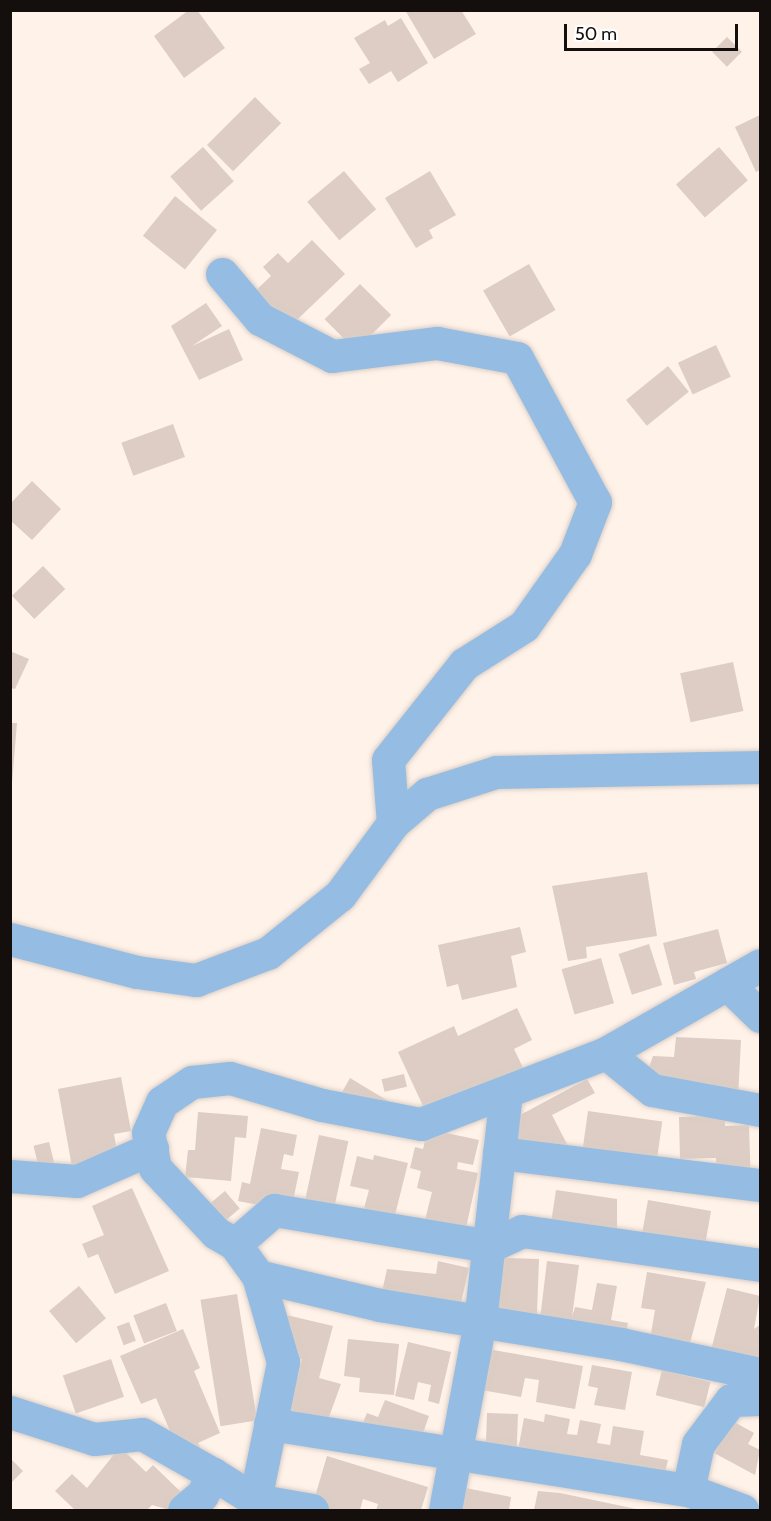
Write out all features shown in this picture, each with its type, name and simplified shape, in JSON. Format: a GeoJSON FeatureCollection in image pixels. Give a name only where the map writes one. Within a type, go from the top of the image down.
{"type":"FeatureCollection","features":[{"type":"Feature","properties":{"kind":"street"},"geometry":{"type":"LineString","coordinates":[[222,274],[260,320],[332,356],[437,343],[518,358],[595,502],[574,554],[524,626],[464,664],[388,760],[393,823]]}},
{"type":"Feature","properties":{"kind":"street"},"geometry":{"type":"LineString","coordinates":[[10,939],[137,972],[196,980],[268,954],[340,895],[393,823],[427,794],[496,772],[760,768]]}},
{"type":"Feature","properties":{"kind":"street"},"geometry":{"type":"LineString","coordinates":[[255,1500],[283,1362],[258,1276],[235,1244],[216,1233],[155,1168],[148,1133],[162,1102],[192,1082],[230,1078],[421,1124],[506,1094],[606,1053],[760,965]]}},
{"type":"Feature","properties":{"kind":"street"},"geometry":{"type":"LineString","coordinates":[[728,984],[760,1016]]}},
{"type":"Feature","properties":{"kind":"street"},"geometry":{"type":"LineString","coordinates":[[606,1053],[652,1090],[760,1110]]}},
{"type":"Feature","properties":{"kind":"street"},"geometry":{"type":"LineString","coordinates":[[445,1510],[480,1321],[506,1094]]}},
{"type":"Feature","properties":{"kind":"street"},"geometry":{"type":"LineString","coordinates":[[10,1176],[77,1181],[152,1148]]}},
{"type":"Feature","properties":{"kind":"street"},"geometry":{"type":"LineString","coordinates":[[500,1153],[760,1185]]}},
{"type":"Feature","properties":{"kind":"street"},"geometry":{"type":"LineString","coordinates":[[235,1244],[274,1210],[490,1246],[522,1231],[760,1265]]}},
{"type":"Feature","properties":{"kind":"street"},"geometry":{"type":"LineString","coordinates":[[258,1276],[760,1374]]}},
{"type":"Feature","properties":{"kind":"street"},"geometry":{"type":"LineString","coordinates":[[688,1490],[698,1444],[731,1400],[760,1399]]}},
{"type":"Feature","properties":{"kind":"street"},"geometry":{"type":"LineString","coordinates":[[10,1412],[94,1439],[142,1434],[255,1500],[312,1510]]}},
{"type":"Feature","properties":{"kind":"street"},"geometry":{"type":"LineString","coordinates":[[270,1424],[688,1490],[742,1510]]}},
{"type":"Feature","properties":{"kind":"street"},"geometry":{"type":"LineString","coordinates":[[184,1510],[202,1495],[213,1474]]}},
{"type":"Feature","properties":{"kind":"building"},"geometry":{"type":"Polygon","coordinates":[[[189,10],[197,10],[225,48],[184,78],[154,36],[189,10]]]}},
{"type":"Feature","properties":{"kind":"building"},"geometry":{"type":"Polygon","coordinates":[[[405,10],[461,10],[476,34],[434,59],[405,10]]]}},
{"type":"Feature","properties":{"kind":"building"},"geometry":{"type":"Polygon","coordinates":[[[401,18],[428,63],[398,82],[391,71],[369,84],[359,69],[370,63],[354,38],[385,20],[388,26],[401,18]]]}},
{"type":"Feature","properties":{"kind":"building"},"geometry":{"type":"Polygon","coordinates":[[[727,37],[742,52],[727,67],[712,52],[727,37]]]}},
{"type":"Feature","properties":{"kind":"building"},"geometry":{"type":"Polygon","coordinates":[[[255,97],[281,123],[233,171],[207,145],[255,97]]]}},
{"type":"Feature","properties":{"kind":"building"},"geometry":{"type":"Polygon","coordinates":[[[760,115],[760,170],[756,172],[735,127],[760,115]]]}},
{"type":"Feature","properties":{"kind":"building"},"geometry":{"type":"Polygon","coordinates":[[[203,147],[234,181],[201,211],[170,176],[203,147]]]}},
{"type":"Feature","properties":{"kind":"building"},"geometry":{"type":"Polygon","coordinates":[[[719,147],[748,180],[705,218],[676,184],[719,147]]]}},
{"type":"Feature","properties":{"kind":"building"},"geometry":{"type":"Polygon","coordinates":[[[344,171],[376,209],[339,240],[307,202],[344,171]]]}},
{"type":"Feature","properties":{"kind":"building"},"geometry":{"type":"Polygon","coordinates":[[[430,171],[456,215],[429,230],[433,238],[416,248],[385,198],[430,171]]]}},
{"type":"Feature","properties":{"kind":"building"},"geometry":{"type":"Polygon","coordinates":[[[175,196],[217,230],[185,270],[143,236],[175,196]]]}},
{"type":"Feature","properties":{"kind":"building"},"geometry":{"type":"Polygon","coordinates":[[[312,240],[345,274],[280,336],[246,300],[271,276],[263,267],[278,253],[288,263],[312,240]]]}},
{"type":"Feature","properties":{"kind":"building"},"geometry":{"type":"Polygon","coordinates":[[[529,264],[556,310],[510,336],[483,290],[529,264]]]}},
{"type":"Feature","properties":{"kind":"building"},"geometry":{"type":"Polygon","coordinates":[[[360,284],[391,315],[356,350],[325,319],[360,284]]]}},
{"type":"Feature","properties":{"kind":"building"},"geometry":{"type":"Polygon","coordinates":[[[206,303],[222,326],[192,346],[229,329],[243,360],[199,380],[171,326],[206,303]]]}},
{"type":"Feature","properties":{"kind":"building"},"geometry":{"type":"Polygon","coordinates":[[[716,345],[731,377],[693,394],[678,363],[716,345]]]}},
{"type":"Feature","properties":{"kind":"building"},"geometry":{"type":"Polygon","coordinates":[[[668,366],[689,392],[647,426],[626,400],[668,366]]]}},
{"type":"Feature","properties":{"kind":"building"},"geometry":{"type":"Polygon","coordinates":[[[173,424],[185,457],[133,476],[121,443],[173,424]]]}},
{"type":"Feature","properties":{"kind":"building"},"geometry":{"type":"Polygon","coordinates":[[[32,481],[61,509],[32,540],[10,520],[10,504],[32,481]]]}},
{"type":"Feature","properties":{"kind":"building"},"geometry":{"type":"Polygon","coordinates":[[[43,566],[65,589],[34,619],[12,596],[43,566]]]}},
{"type":"Feature","properties":{"kind":"building"},"geometry":{"type":"Polygon","coordinates":[[[10,651],[29,659],[15,689],[10,688],[10,651]]]}},
{"type":"Feature","properties":{"kind":"building"},"geometry":{"type":"Polygon","coordinates":[[[733,662],[743,711],[691,722],[680,673],[733,662]]]}},
{"type":"Feature","properties":{"kind":"building"},"geometry":{"type":"Polygon","coordinates":[[[10,723],[17,723],[12,783],[10,783],[10,723]]]}},
{"type":"Feature","properties":{"kind":"building"},"geometry":{"type":"Polygon","coordinates":[[[647,872],[657,936],[586,947],[587,958],[568,961],[552,886],[647,872]]]}},
{"type":"Feature","properties":{"kind":"building"},"geometry":{"type":"Polygon","coordinates":[[[520,927],[526,952],[511,956],[517,987],[462,1000],[458,984],[447,987],[438,945],[520,927]]]}},
{"type":"Feature","properties":{"kind":"building"},"geometry":{"type":"Polygon","coordinates":[[[718,929],[727,963],[694,972],[696,979],[674,985],[663,943],[718,929]]]}},
{"type":"Feature","properties":{"kind":"building"},"geometry":{"type":"Polygon","coordinates":[[[649,944],[662,985],[632,995],[619,954],[649,944]]]}},
{"type":"Feature","properties":{"kind":"building"},"geometry":{"type":"Polygon","coordinates":[[[601,958],[614,1003],[575,1014],[562,969],[601,958]]]}},
{"type":"Feature","properties":{"kind":"building"},"geometry":{"type":"Polygon","coordinates":[[[517,1008],[532,1040],[514,1049],[527,1076],[430,1121],[398,1052],[454,1026],[458,1036],[517,1008]]]}},
{"type":"Feature","properties":{"kind":"building"},"geometry":{"type":"Polygon","coordinates":[[[676,1037],[741,1040],[738,1098],[640,1093],[653,1056],[674,1057],[676,1037]]]}},
{"type":"Feature","properties":{"kind":"building"},"geometry":{"type":"Polygon","coordinates":[[[404,1074],[407,1087],[385,1092],[382,1079],[404,1074]]]}},
{"type":"Feature","properties":{"kind":"building"},"geometry":{"type":"Polygon","coordinates":[[[121,1077],[131,1131],[114,1134],[119,1163],[74,1178],[58,1089],[121,1077]]]}},
{"type":"Feature","properties":{"kind":"building"},"geometry":{"type":"Polygon","coordinates":[[[350,1078],[393,1104],[341,1094],[350,1078]]]}},
{"type":"Feature","properties":{"kind":"building"},"geometry":{"type":"Polygon","coordinates":[[[587,1079],[595,1093],[552,1115],[569,1148],[532,1167],[509,1121],[587,1079]]]}},
{"type":"Feature","properties":{"kind":"building"},"geometry":{"type":"Polygon","coordinates":[[[588,1111],[662,1121],[654,1181],[580,1170],[588,1111]]]}},
{"type":"Feature","properties":{"kind":"building"},"geometry":{"type":"Polygon","coordinates":[[[198,1112],[248,1116],[246,1138],[235,1137],[231,1181],[185,1177],[188,1150],[195,1150],[198,1112]]]}},
{"type":"Feature","properties":{"kind":"building"},"geometry":{"type":"Polygon","coordinates":[[[725,1115],[725,1126],[749,1125],[751,1188],[717,1189],[716,1158],[680,1159],[679,1117],[725,1115]]]}},
{"type":"Feature","properties":{"kind":"building"},"geometry":{"type":"Polygon","coordinates":[[[261,1128],[297,1135],[293,1156],[284,1154],[281,1169],[299,1172],[291,1211],[238,1201],[242,1182],[250,1184],[261,1128]]]}},
{"type":"Feature","properties":{"kind":"building"},"geometry":{"type":"Polygon","coordinates":[[[428,1129],[479,1140],[473,1165],[458,1162],[457,1169],[478,1173],[464,1237],[423,1228],[432,1192],[417,1188],[421,1171],[410,1168],[415,1147],[423,1149],[428,1129]]]}},
{"type":"Feature","properties":{"kind":"building"},"geometry":{"type":"Polygon","coordinates":[[[319,1135],[348,1141],[334,1209],[305,1202],[319,1135]]]}},
{"type":"Feature","properties":{"kind":"building"},"geometry":{"type":"Polygon","coordinates":[[[49,1142],[54,1162],[39,1166],[33,1146],[49,1142]]]}},
{"type":"Feature","properties":{"kind":"building"},"geometry":{"type":"Polygon","coordinates":[[[374,1155],[408,1163],[391,1231],[360,1223],[369,1190],[350,1186],[357,1156],[373,1160],[374,1155]]]}},
{"type":"Feature","properties":{"kind":"building"},"geometry":{"type":"Polygon","coordinates":[[[132,1188],[169,1271],[115,1294],[98,1254],[88,1258],[82,1244],[104,1235],[92,1206],[132,1188]]]}},
{"type":"Feature","properties":{"kind":"building"},"geometry":{"type":"Polygon","coordinates":[[[556,1190],[617,1199],[617,1250],[550,1230],[556,1190]]]}},
{"type":"Feature","properties":{"kind":"building"},"geometry":{"type":"Polygon","coordinates":[[[225,1191],[240,1209],[208,1235],[194,1217],[225,1191]]]}},
{"type":"Feature","properties":{"kind":"building"},"geometry":{"type":"Polygon","coordinates":[[[648,1200],[711,1211],[703,1254],[640,1243],[648,1200]]]}},
{"type":"Feature","properties":{"kind":"building"},"geometry":{"type":"Polygon","coordinates":[[[482,1257],[539,1259],[537,1314],[479,1329],[482,1257]]]}},
{"type":"Feature","properties":{"kind":"building"},"geometry":{"type":"Polygon","coordinates":[[[438,1261],[469,1268],[456,1325],[378,1310],[387,1269],[436,1274],[438,1261]]]}},
{"type":"Feature","properties":{"kind":"building"},"geometry":{"type":"Polygon","coordinates":[[[547,1261],[579,1265],[572,1317],[575,1307],[592,1310],[597,1283],[617,1286],[611,1320],[628,1323],[623,1347],[538,1336],[547,1261]]]}},
{"type":"Feature","properties":{"kind":"building"},"geometry":{"type":"Polygon","coordinates":[[[647,1272],[706,1282],[688,1351],[649,1345],[655,1310],[641,1308],[647,1272]]]}},
{"type":"Feature","properties":{"kind":"building"},"geometry":{"type":"Polygon","coordinates":[[[79,1286],[106,1318],[76,1343],[49,1311],[79,1286]]]}},
{"type":"Feature","properties":{"kind":"building"},"geometry":{"type":"Polygon","coordinates":[[[727,1288],[760,1296],[754,1329],[760,1325],[760,1364],[708,1362],[727,1288]]]}},
{"type":"Feature","properties":{"kind":"building"},"geometry":{"type":"Polygon","coordinates":[[[237,1294],[257,1420],[220,1426],[200,1300],[237,1294]]]}},
{"type":"Feature","properties":{"kind":"building"},"geometry":{"type":"Polygon","coordinates":[[[166,1303],[177,1331],[144,1344],[133,1316],[166,1303]]]}},
{"type":"Feature","properties":{"kind":"building"},"geometry":{"type":"Polygon","coordinates":[[[278,1313],[333,1326],[319,1378],[341,1384],[322,1436],[273,1424],[286,1372],[298,1375],[302,1359],[285,1354],[278,1313]]]}},
{"type":"Feature","properties":{"kind":"building"},"geometry":{"type":"Polygon","coordinates":[[[129,1322],[136,1341],[124,1345],[117,1326],[129,1322]]]}},
{"type":"Feature","properties":{"kind":"building"},"geometry":{"type":"Polygon","coordinates":[[[183,1329],[200,1368],[194,1371],[220,1433],[198,1443],[207,1463],[187,1471],[156,1398],[141,1404],[120,1356],[183,1329]]]}},
{"type":"Feature","properties":{"kind":"building"},"geometry":{"type":"Polygon","coordinates":[[[348,1339],[399,1344],[394,1395],[359,1392],[360,1378],[344,1376],[348,1339]]]}},
{"type":"Feature","properties":{"kind":"building"},"geometry":{"type":"Polygon","coordinates":[[[408,1342],[451,1352],[439,1404],[428,1401],[431,1385],[418,1382],[414,1400],[395,1396],[408,1342]]]}},
{"type":"Feature","properties":{"kind":"building"},"geometry":{"type":"Polygon","coordinates":[[[471,1346],[583,1366],[575,1409],[536,1402],[539,1380],[525,1378],[521,1397],[464,1387],[471,1346]]]}},
{"type":"Feature","properties":{"kind":"building"},"geometry":{"type":"Polygon","coordinates":[[[111,1359],[124,1397],[76,1413],[63,1376],[111,1359]]]}},
{"type":"Feature","properties":{"kind":"building"},"geometry":{"type":"Polygon","coordinates":[[[592,1365],[632,1372],[625,1410],[594,1405],[598,1388],[588,1386],[592,1365]]]}},
{"type":"Feature","properties":{"kind":"building"},"geometry":{"type":"Polygon","coordinates":[[[662,1370],[711,1382],[704,1407],[656,1395],[662,1370]]]}},
{"type":"Feature","properties":{"kind":"building"},"geometry":{"type":"Polygon","coordinates":[[[385,1400],[429,1416],[423,1433],[360,1430],[367,1413],[378,1417],[385,1400]]]}},
{"type":"Feature","properties":{"kind":"building"},"geometry":{"type":"Polygon","coordinates":[[[487,1413],[518,1414],[516,1467],[485,1466],[487,1413]]]}},
{"type":"Feature","properties":{"kind":"building"},"geometry":{"type":"Polygon","coordinates":[[[545,1414],[570,1419],[567,1434],[577,1435],[580,1420],[601,1424],[597,1443],[610,1445],[613,1426],[644,1431],[640,1455],[668,1460],[664,1476],[518,1450],[524,1418],[544,1422],[545,1414]]]}},
{"type":"Feature","properties":{"kind":"building"},"geometry":{"type":"Polygon","coordinates":[[[720,1414],[754,1433],[748,1444],[760,1450],[755,1475],[703,1447],[720,1414]]]}},
{"type":"Feature","properties":{"kind":"building"},"geometry":{"type":"Polygon","coordinates":[[[120,1447],[146,1472],[153,1465],[185,1496],[170,1510],[152,1505],[147,1510],[75,1510],[55,1491],[72,1474],[87,1488],[120,1447]]]}},
{"type":"Feature","properties":{"kind":"building"},"geometry":{"type":"Polygon","coordinates":[[[327,1456],[428,1487],[421,1510],[376,1510],[378,1504],[363,1499],[360,1510],[311,1510],[327,1456]]]}},
{"type":"Feature","properties":{"kind":"building"},"geometry":{"type":"Polygon","coordinates":[[[10,1458],[23,1471],[10,1484],[10,1458]]]}},
{"type":"Feature","properties":{"kind":"building"},"geometry":{"type":"Polygon","coordinates":[[[445,1484],[511,1497],[509,1510],[440,1510],[445,1484]]]}},
{"type":"Feature","properties":{"kind":"building"},"geometry":{"type":"Polygon","coordinates":[[[538,1491],[560,1493],[641,1510],[534,1510],[538,1491]]]}}]}
